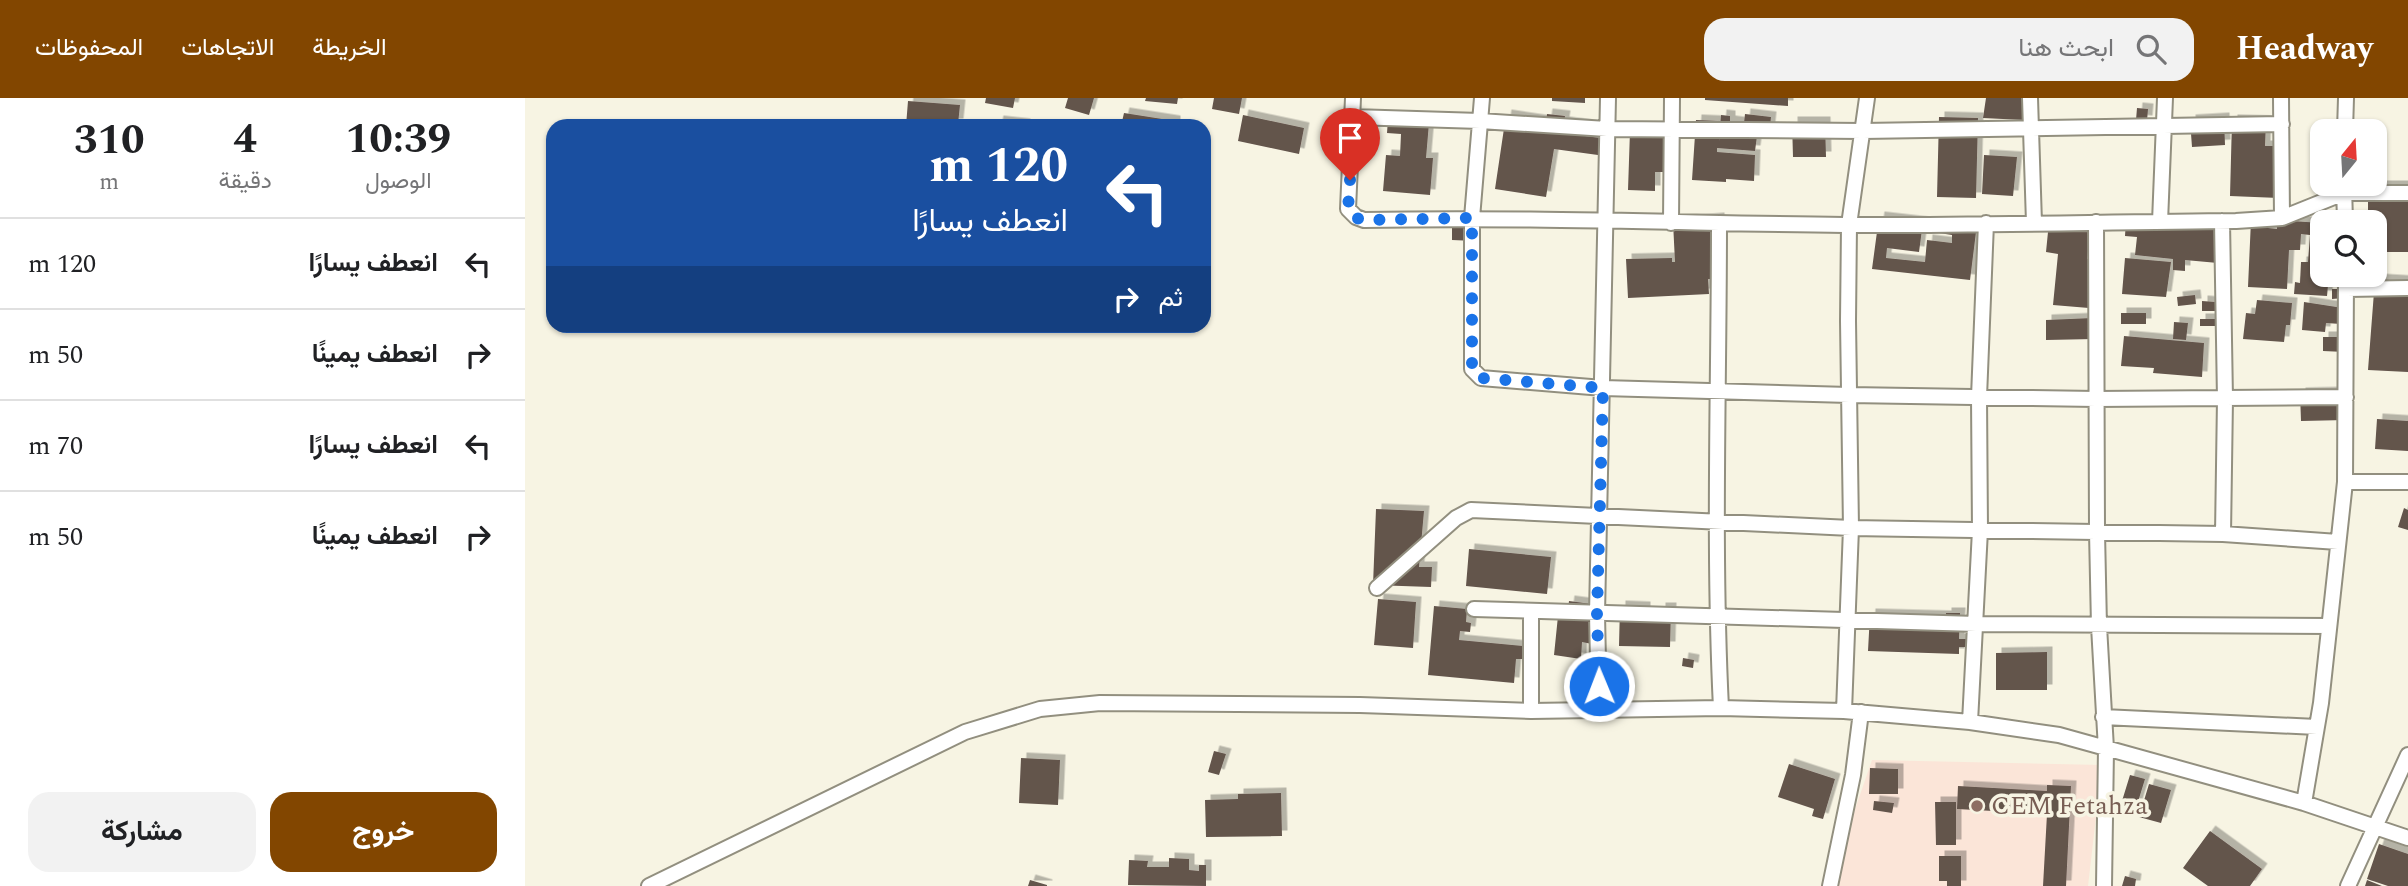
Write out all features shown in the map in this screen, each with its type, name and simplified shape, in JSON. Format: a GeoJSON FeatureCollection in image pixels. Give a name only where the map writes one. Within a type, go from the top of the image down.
{"type":"FeatureCollection","features":[{"type":"Feature","properties":{"kind":"street"},"geometry":{"type":"LineString","coordinates":[[1353,98],[1348,209],[1351,214],[1364,220],[1472,218],[1849,225],[2222,221],[2282,218],[2329,196]]}},
{"type":"Feature","properties":{"kind":"street"},"geometry":{"type":"LineString","coordinates":[[1482,98],[1472,218],[1472,369],[1485,379],[1603,388],[1849,395],[2096,399],[2346,397]]}},
{"type":"Feature","properties":{"kind":"street"},"geometry":{"type":"LineString","coordinates":[[1599,710],[1597,614],[1608,98]]}},
{"type":"Feature","properties":{"kind":"street"},"geometry":{"type":"LineString","coordinates":[[1671,223],[1672,98]]}},
{"type":"Feature","properties":{"kind":"street"},"geometry":{"type":"LineString","coordinates":[[1844,711],[1851,528],[1847,321],[1849,225],[1867,98]]}},
{"type":"Feature","properties":{"kind":"street"},"geometry":{"type":"LineString","coordinates":[[2030,98],[2034,223]]}},
{"type":"Feature","properties":{"kind":"street"},"geometry":{"type":"LineString","coordinates":[[2160,222],[2165,98]]}},
{"type":"Feature","properties":{"kind":"street"},"geometry":{"type":"LineString","coordinates":[[2281,98],[2282,218]]}},
{"type":"Feature","properties":{"kind":"street"},"geometry":{"type":"LineString","coordinates":[[2345,119],[2346,98]]}},
{"type":"Feature","properties":{"kind":"street"},"geometry":{"type":"LineString","coordinates":[[1353,117],[1607,129],[1863,131],[2282,124]]}},
{"type":"Feature","properties":{"kind":"street"},"geometry":{"type":"LineString","coordinates":[[2387,192],[2408,193]]}},
{"type":"Feature","properties":{"kind":"street"},"geometry":{"type":"LineString","coordinates":[[2222,221],[2225,399],[2223,534]]}},
{"type":"Feature","properties":{"kind":"street"},"geometry":{"type":"LineString","coordinates":[[2097,222],[2097,532],[2106,749],[2103,886]]}},
{"type":"Feature","properties":{"kind":"street"},"geometry":{"type":"LineString","coordinates":[[1719,223],[1716,521],[1721,708]]}},
{"type":"Feature","properties":{"kind":"street"},"geometry":{"type":"LineString","coordinates":[[1970,722],[1980,530],[1979,397],[1986,223]]}},
{"type":"Feature","properties":{"kind":"street"},"geometry":{"type":"LineString","coordinates":[[2387,286],[2408,288]]}},
{"type":"Feature","properties":{"kind":"street"},"geometry":{"type":"LineString","coordinates":[[2304,803],[2317,727],[2345,482],[2346,287]]}},
{"type":"Feature","properties":{"kind":"street"},"geometry":{"type":"LineString","coordinates":[[2345,482],[2408,482]]}},
{"type":"Feature","properties":{"kind":"street"},"geometry":{"type":"LineString","coordinates":[[1377,588],[1456,518],[1471,510],[1851,528],[2223,534],[2338,542]]}},
{"type":"Feature","properties":{"kind":"street"},"geometry":{"type":"LineString","coordinates":[[1474,609],[1976,624],[2329,626]]}},
{"type":"Feature","properties":{"kind":"street"},"geometry":{"type":"LineString","coordinates":[[1531,612],[1531,711]]}},
{"type":"Feature","properties":{"kind":"street"},"geometry":{"type":"LineString","coordinates":[[649,886],[965,732],[1040,709],[1100,703],[1360,705],[1531,711],[1721,708],[1844,711],[1970,722],[2059,735],[2304,803],[2408,838]]}},
{"type":"Feature","properties":{"kind":"street"},"geometry":{"type":"LineString","coordinates":[[1830,886],[1853,775],[1861,712]]}},
{"type":"Feature","properties":{"kind":"street"},"geometry":{"type":"LineString","coordinates":[[2103,716],[2317,727]]}},
{"type":"Feature","properties":{"kind":"street"},"geometry":{"type":"LineString","coordinates":[[2348,886],[2408,755]]}},
{"type":"Feature","properties":{"kind":"shaded area","name":"CEM Fetahza"},"geometry":{"type":"Polygon","coordinates":[[[1872,760],[2102,765],[2088,886],[1836,886],[1842,847],[1872,760]]]}},
{"type":"Feature","properties":{"kind":"building"},"geometry":{"type":"Polygon","coordinates":[[[986,98],[1015,98],[1013,108],[985,103],[986,98]]]}},
{"type":"Feature","properties":{"kind":"building"},"geometry":{"type":"Polygon","coordinates":[[[1068,98],[1094,98],[1089,115],[1065,108],[1068,98]]]}},
{"type":"Feature","properties":{"kind":"building"},"geometry":{"type":"Polygon","coordinates":[[[1146,98],[1178,98],[1177,104],[1145,101],[1146,98]]]}},
{"type":"Feature","properties":{"kind":"building"},"geometry":{"type":"Polygon","coordinates":[[[1214,98],[1242,98],[1239,114],[1212,109],[1214,98]]]}},
{"type":"Feature","properties":{"kind":"building"},"geometry":{"type":"Polygon","coordinates":[[[1552,98],[1585,98],[1585,103],[1552,101],[1552,98]]]}},
{"type":"Feature","properties":{"kind":"building"},"geometry":{"type":"Polygon","coordinates":[[[1788,98],[1788,106],[1705,100],[1788,98]]]}},
{"type":"Feature","properties":{"kind":"building"},"geometry":{"type":"Polygon","coordinates":[[[1986,98],[2027,98],[2023,120],[1983,118],[1986,98]]]}},
{"type":"Feature","properties":{"kind":"building"},"geometry":{"type":"Polygon","coordinates":[[[908,101],[960,105],[959,119],[907,119],[908,101]]]}},
{"type":"Feature","properties":{"kind":"building"},"geometry":{"type":"Polygon","coordinates":[[[2137,108],[2148,109],[2147,121],[2136,120],[2137,108]]]}},
{"type":"Feature","properties":{"kind":"building"},"geometry":{"type":"Polygon","coordinates":[[[1124,113],[1162,119],[1123,119],[1124,113]]]}},
{"type":"Feature","properties":{"kind":"building"},"geometry":{"type":"Polygon","coordinates":[[[1547,114],[1565,116],[1564,122],[1587,125],[1585,136],[1601,138],[1598,155],[1554,149],[1546,197],[1495,189],[1506,115],[1546,121],[1547,114]]]}},
{"type":"Feature","properties":{"kind":"building"},"geometry":{"type":"Polygon","coordinates":[[[1745,114],[1771,117],[1769,137],[1757,136],[1755,151],[1717,148],[1717,152],[1755,155],[1754,181],[1692,180],[1696,120],[1719,121],[1719,141],[1721,115],[1730,116],[1730,121],[1744,123],[1745,114]]]}},
{"type":"Feature","properties":{"kind":"building"},"geometry":{"type":"Polygon","coordinates":[[[1243,115],[1304,128],[1299,154],[1238,141],[1243,115]]]}},
{"type":"Feature","properties":{"kind":"building"},"geometry":{"type":"Polygon","coordinates":[[[1939,117],[1978,118],[1976,198],[1937,197],[1939,117]]]}},
{"type":"Feature","properties":{"kind":"building"},"geometry":{"type":"Polygon","coordinates":[[[2224,118],[2225,145],[2192,147],[2190,120],[2224,118]]]}},
{"type":"Feature","properties":{"kind":"building"},"geometry":{"type":"Polygon","coordinates":[[[1388,119],[1429,123],[1426,158],[1433,158],[1430,195],[1383,191],[1386,155],[1400,156],[1401,134],[1387,133],[1388,119]]]}},
{"type":"Feature","properties":{"kind":"building"},"geometry":{"type":"Polygon","coordinates":[[[2232,120],[2266,121],[2265,146],[2281,146],[2279,198],[2230,196],[2232,120]]]}},
{"type":"Feature","properties":{"kind":"building"},"geometry":{"type":"Polygon","coordinates":[[[1792,122],[1825,122],[1826,157],[1793,157],[1792,122]]]}},
{"type":"Feature","properties":{"kind":"building"},"geometry":{"type":"Polygon","coordinates":[[[1630,131],[1673,132],[1671,172],[1655,172],[1655,191],[1628,190],[1630,131]]]}},
{"type":"Feature","properties":{"kind":"building"},"geometry":{"type":"Polygon","coordinates":[[[1984,155],[2017,157],[2013,196],[1982,194],[1984,155]]]}},
{"type":"Feature","properties":{"kind":"building"},"geometry":{"type":"Polygon","coordinates":[[[2387,186],[2408,186],[2408,252],[2387,252],[2387,210],[2368,210],[2368,196],[2387,196],[2387,186]]]}},
{"type":"Feature","properties":{"kind":"building"},"geometry":{"type":"Polygon","coordinates":[[[1879,217],[1923,222],[1919,252],[1887,248],[1886,258],[1925,262],[1927,240],[1952,243],[1952,235],[1926,231],[1976,232],[1970,280],[1872,269],[1879,217]]]}},
{"type":"Feature","properties":{"kind":"building"},"geometry":{"type":"Polygon","coordinates":[[[1719,218],[1721,253],[1711,253],[1712,279],[1708,279],[1709,294],[1628,298],[1626,259],[1672,258],[1672,262],[1675,262],[1673,222],[1719,218]]]}},
{"type":"Feature","properties":{"kind":"building"},"geometry":{"type":"Polygon","coordinates":[[[2196,219],[2222,222],[2218,263],[2185,260],[2185,271],[2173,270],[2173,259],[2135,255],[2137,237],[2125,236],[2126,220],[2148,229],[2160,230],[2161,220],[2184,222],[2183,229],[2195,230],[2196,219]]]}},
{"type":"Feature","properties":{"kind":"building"},"geometry":{"type":"Polygon","coordinates":[[[2251,220],[2268,221],[2268,228],[2277,229],[2277,220],[2310,222],[2310,235],[2301,234],[2300,250],[2289,250],[2287,289],[2248,287],[2251,220]]]}},
{"type":"Feature","properties":{"kind":"building"},"geometry":{"type":"Polygon","coordinates":[[[1452,221],[1475,221],[1475,241],[1452,240],[1452,221]]]}},
{"type":"Feature","properties":{"kind":"building"},"geometry":{"type":"Polygon","coordinates":[[[2049,222],[2091,226],[2087,259],[2095,259],[2089,308],[2053,305],[2058,254],[2046,252],[2049,222]]]}},
{"type":"Feature","properties":{"kind":"building"},"geometry":{"type":"Polygon","coordinates":[[[2310,235],[2310,287],[2328,287],[2327,296],[2294,294],[2295,282],[2300,283],[2301,262],[2308,262],[2310,235]]]}},
{"type":"Feature","properties":{"kind":"building"},"geometry":{"type":"Polygon","coordinates":[[[2125,258],[2171,262],[2166,297],[2122,294],[2125,258]]]}},
{"type":"Feature","properties":{"kind":"building"},"geometry":{"type":"Polygon","coordinates":[[[2387,280],[2408,281],[2408,372],[2368,370],[2374,287],[2387,287],[2387,280]]]}},
{"type":"Feature","properties":{"kind":"building"},"geometry":{"type":"Polygon","coordinates":[[[2332,289],[2344,289],[2344,298],[2332,299],[2332,289]]]}},
{"type":"Feature","properties":{"kind":"building"},"geometry":{"type":"Polygon","coordinates":[[[2195,295],[2196,304],[2178,306],[2177,297],[2195,295]]]}},
{"type":"Feature","properties":{"kind":"building"},"geometry":{"type":"Polygon","coordinates":[[[2257,300],[2292,303],[2290,325],[2286,325],[2284,342],[2243,339],[2246,313],[2255,314],[2257,300]]]}},
{"type":"Feature","properties":{"kind":"building"},"geometry":{"type":"Polygon","coordinates":[[[2202,301],[2215,302],[2215,311],[2202,311],[2202,301]]]}},
{"type":"Feature","properties":{"kind":"building"},"geometry":{"type":"Polygon","coordinates":[[[2304,302],[2343,308],[2341,324],[2326,323],[2325,332],[2302,330],[2304,302]]]}},
{"type":"Feature","properties":{"kind":"building"},"geometry":{"type":"Polygon","coordinates":[[[2121,313],[2146,313],[2146,324],[2121,324],[2121,313]]]}},
{"type":"Feature","properties":{"kind":"building"},"geometry":{"type":"Polygon","coordinates":[[[2093,318],[2094,339],[2046,340],[2046,320],[2093,318]]]}},
{"type":"Feature","properties":{"kind":"building"},"geometry":{"type":"Polygon","coordinates":[[[2200,319],[2216,319],[2216,326],[2200,326],[2200,319]]]}},
{"type":"Feature","properties":{"kind":"building"},"geometry":{"type":"Polygon","coordinates":[[[2174,322],[2188,323],[2186,340],[2173,339],[2174,322]]]}},
{"type":"Feature","properties":{"kind":"building"},"geometry":{"type":"Polygon","coordinates":[[[2124,336],[2204,343],[2202,377],[2153,373],[2154,368],[2121,366],[2124,336]]]}},
{"type":"Feature","properties":{"kind":"building"},"geometry":{"type":"Polygon","coordinates":[[[2323,337],[2346,337],[2345,352],[2323,351],[2323,337]]]}},
{"type":"Feature","properties":{"kind":"building"},"geometry":{"type":"Polygon","coordinates":[[[2345,392],[2346,420],[2301,421],[2300,393],[2345,392]]]}},
{"type":"Feature","properties":{"kind":"building"},"geometry":{"type":"Polygon","coordinates":[[[2377,419],[2408,421],[2408,451],[2375,449],[2377,419]]]}},
{"type":"Feature","properties":{"kind":"building"},"geometry":{"type":"Polygon","coordinates":[[[2404,508],[2408,510],[2408,530],[2398,527],[2404,508]]]}},
{"type":"Feature","properties":{"kind":"building"},"geometry":{"type":"Polygon","coordinates":[[[1376,509],[1424,511],[1419,567],[1432,567],[1431,587],[1373,585],[1376,509]]]}},
{"type":"Feature","properties":{"kind":"building"},"geometry":{"type":"Polygon","coordinates":[[[1469,549],[1551,557],[1547,594],[1466,586],[1469,549]]]}},
{"type":"Feature","properties":{"kind":"building"},"geometry":{"type":"Polygon","coordinates":[[[1378,599],[1416,602],[1413,648],[1374,645],[1378,599]]]}},
{"type":"Feature","properties":{"kind":"building"},"geometry":{"type":"Polygon","coordinates":[[[1569,601],[1599,605],[1592,644],[1582,642],[1581,659],[1554,655],[1558,616],[1567,617],[1569,601]]]}},
{"type":"Feature","properties":{"kind":"building"},"geometry":{"type":"Polygon","coordinates":[[[1434,606],[1467,609],[1466,622],[1471,623],[1470,632],[1460,631],[1459,640],[1523,646],[1522,659],[1516,659],[1514,683],[1428,675],[1434,606]]]}},
{"type":"Feature","properties":{"kind":"building"},"geometry":{"type":"Polygon","coordinates":[[[1620,606],[1645,607],[1645,616],[1660,617],[1660,608],[1671,608],[1670,647],[1619,646],[1620,606]]]}},
{"type":"Feature","properties":{"kind":"building"},"geometry":{"type":"Polygon","coordinates":[[[1946,613],[1960,613],[1959,639],[1971,639],[1970,647],[1959,647],[1959,654],[1868,651],[1870,614],[1946,616],[1946,613]]]}},
{"type":"Feature","properties":{"kind":"building"},"geometry":{"type":"Polygon","coordinates":[[[2047,652],[2047,690],[1996,690],[1996,653],[2047,652]]]}},
{"type":"Feature","properties":{"kind":"building"},"geometry":{"type":"Polygon","coordinates":[[[1683,658],[1694,660],[1693,668],[1682,666],[1683,658]]]}},
{"type":"Feature","properties":{"kind":"building"},"geometry":{"type":"Polygon","coordinates":[[[1214,751],[1226,754],[1219,775],[1208,772],[1214,751]]]}},
{"type":"Feature","properties":{"kind":"building"},"geometry":{"type":"Polygon","coordinates":[[[1021,758],[1060,760],[1058,805],[1019,803],[1021,758]]]}},
{"type":"Feature","properties":{"kind":"building"},"geometry":{"type":"Polygon","coordinates":[[[1789,764],[1835,779],[1823,819],[1812,816],[1814,809],[1778,797],[1789,764]]]}},
{"type":"Feature","properties":{"kind":"building"},"geometry":{"type":"Polygon","coordinates":[[[1870,768],[1898,769],[1898,794],[1869,794],[1870,768]]]}},
{"type":"Feature","properties":{"kind":"building"},"geometry":{"type":"Polygon","coordinates":[[[2130,775],[2145,779],[2137,805],[2122,801],[2130,775]]]}},
{"type":"Feature","properties":{"kind":"building"},"geometry":{"type":"Polygon","coordinates":[[[2149,784],[2171,790],[2161,823],[2139,817],[2149,784]]]}},
{"type":"Feature","properties":{"kind":"building"},"geometry":{"type":"Polygon","coordinates":[[[2047,785],[2071,786],[2066,886],[2043,886],[2047,814],[1957,809],[1958,786],[2047,791],[2047,785]]]}},
{"type":"Feature","properties":{"kind":"building"},"geometry":{"type":"Polygon","coordinates":[[[1281,793],[1282,836],[1206,837],[1205,800],[1238,799],[1238,794],[1281,793]]]}},
{"type":"Feature","properties":{"kind":"building"},"geometry":{"type":"Polygon","coordinates":[[[1874,801],[1894,803],[1892,813],[1873,810],[1874,801]]]}},
{"type":"Feature","properties":{"kind":"building"},"geometry":{"type":"Polygon","coordinates":[[[1935,802],[1956,802],[1956,845],[1936,845],[1935,802]]]}},
{"type":"Feature","properties":{"kind":"building"},"geometry":{"type":"Polygon","coordinates":[[[2210,831],[2262,869],[2250,886],[2208,886],[2183,868],[2210,831]]]}},
{"type":"Feature","properties":{"kind":"building"},"geometry":{"type":"Polygon","coordinates":[[[2379,844],[2408,854],[2408,886],[2388,886],[2367,879],[2379,844]]]}},
{"type":"Feature","properties":{"kind":"building"},"geometry":{"type":"Polygon","coordinates":[[[1939,856],[1961,856],[1961,886],[1947,886],[1947,881],[1939,881],[1939,856]]]}},
{"type":"Feature","properties":{"kind":"building"},"geometry":{"type":"Polygon","coordinates":[[[1169,858],[1189,859],[1189,870],[1199,871],[1199,865],[1206,865],[1206,886],[1128,885],[1129,860],[1148,861],[1147,867],[1169,867],[1169,858]]]}},
{"type":"Feature","properties":{"kind":"building"},"geometry":{"type":"Polygon","coordinates":[[[2125,876],[2136,879],[2135,886],[2122,886],[2125,876]]]}},
{"type":"Feature","properties":{"kind":"building"},"geometry":{"type":"Polygon","coordinates":[[[1030,880],[1047,885],[1047,886],[1028,886],[1030,880]]]}},
{"type":"Feature","properties":{"kind":"building"},"geometry":{"type":"Polygon","coordinates":[[[2367,880],[2382,886],[2365,886],[2367,880]]]}},
{"type":"Feature","properties":{"kind":"place","name":"CEM Fetahza"},"geometry":{"type":"Point","coordinates":[1977,806]}},
{"type":"Feature","properties":{"kind":"route"},"geometry":{"type":"LineString","coordinates":[[1350,180],[1348,209],[1356,218],[1472,218],[1472,369],[1477,375],[1485,379],[1603,388],[1597,614],[1599,686]]}}]}
